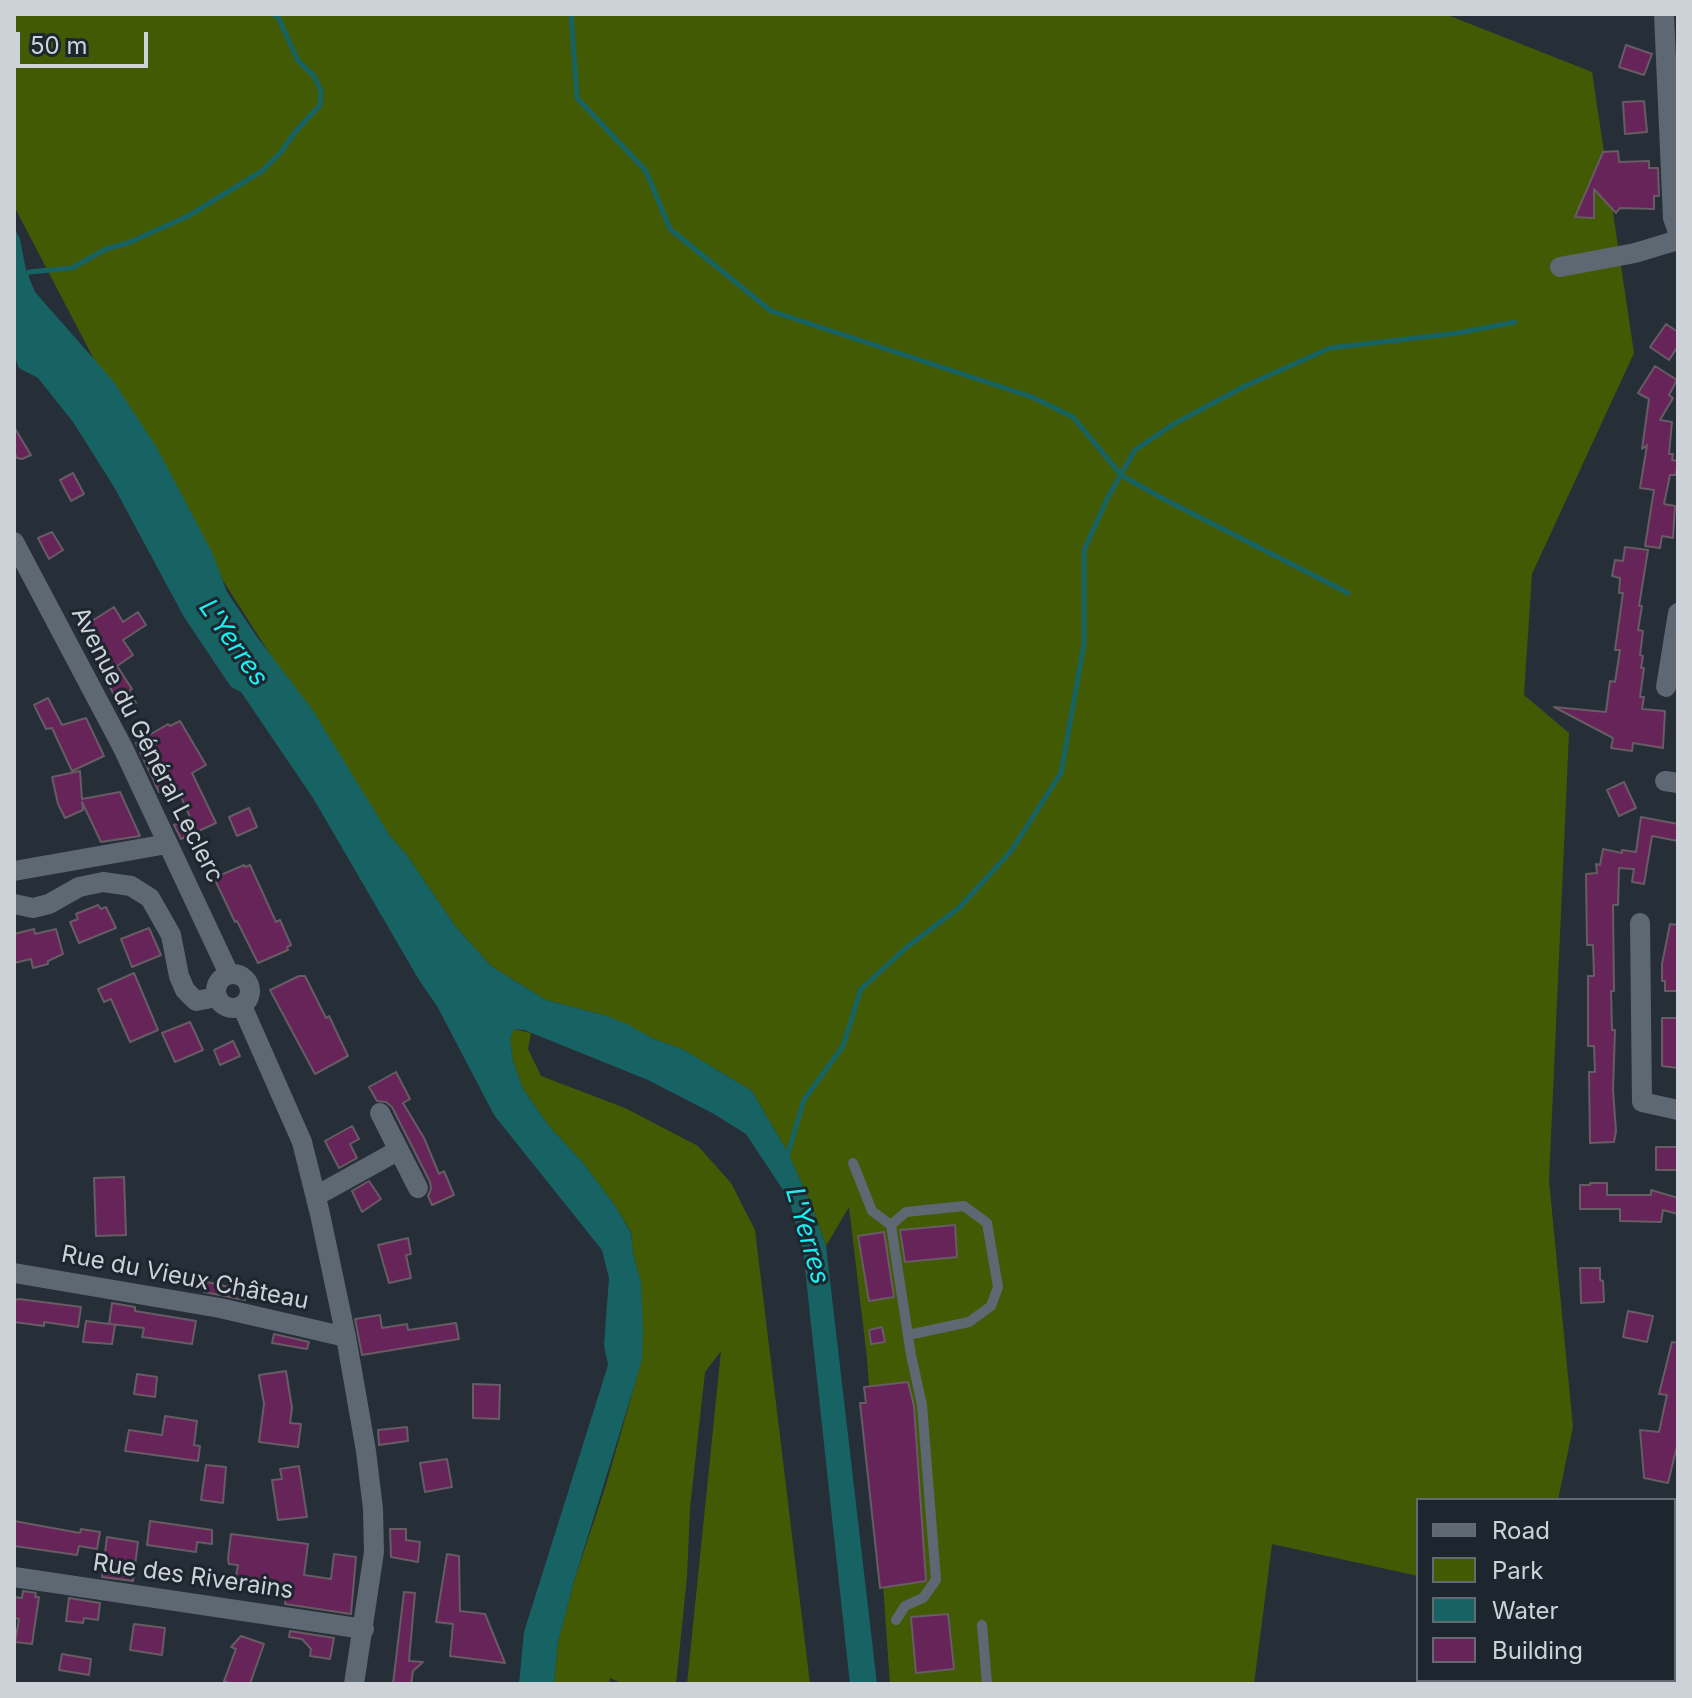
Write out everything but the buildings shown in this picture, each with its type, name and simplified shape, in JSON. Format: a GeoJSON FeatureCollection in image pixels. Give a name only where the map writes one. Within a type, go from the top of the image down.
{"type":"FeatureCollection","features":[{"type":"Feature","properties":{"kind":"street"},"geometry":{"type":"LineString","coordinates":[[1664,14],[1673,218],[1678,232]]}},
{"type":"Feature","properties":{"kind":"street"},"geometry":{"type":"LineString","coordinates":[[1560,267],[1635,253],[1678,240]]}},
{"type":"Feature","properties":{"kind":"street","name":"Avenue du Général Leclerc"},"geometry":{"type":"LineString","coordinates":[[14,542],[123,748],[229,974],[240,975],[248,982],[249,997],[242,1006],[302,1142],[346,1337],[373,1509],[374,1552],[354,1684]]}},
{"type":"Feature","properties":{"kind":"street"},"geometry":{"type":"LineString","coordinates":[[1666,687],[1678,613]]}},
{"type":"Feature","properties":{"kind":"street"},"geometry":{"type":"LineString","coordinates":[[14,871],[167,844]]}},
{"type":"Feature","properties":{"kind":"street"},"geometry":{"type":"LineString","coordinates":[[14,904],[33,908],[79,887],[103,882],[131,886],[150,898],[171,935],[185,990],[196,1001],[217,997]]}},
{"type":"Feature","properties":{"kind":"street"},"geometry":{"type":"LineString","coordinates":[[1640,923],[1642,1102],[1678,1110]]}},
{"type":"Feature","properties":{"kind":"street"},"geometry":{"type":"LineString","coordinates":[[229,974],[216,986],[217,997],[225,1006],[242,1006]]}},
{"type":"Feature","properties":{"kind":"street"},"geometry":{"type":"LineString","coordinates":[[380,1113],[418,1188]]}},
{"type":"Feature","properties":{"kind":"street"},"geometry":{"type":"LineString","coordinates":[[316,1196],[399,1150]]}},
{"type":"Feature","properties":{"kind":"street","name":"Rue du Vieux Château"},"geometry":{"type":"LineString","coordinates":[[14,1273],[220,1308],[346,1337]]}},
{"type":"Feature","properties":{"kind":"street","name":"Rue des Riverains"},"geometry":{"type":"LineString","coordinates":[[14,1577],[364,1629]]}},
{"type":"Feature","properties":{"kind":"lane"},"geometry":{"type":"LineString","coordinates":[[853,1163],[872,1211],[891,1225],[922,1405],[936,1580],[923,1598],[905,1606],[896,1620]]}},
{"type":"Feature","properties":{"kind":"lane"},"geometry":{"type":"LineString","coordinates":[[891,1225],[906,1212],[964,1206],[987,1223],[998,1287],[991,1306],[969,1322],[908,1335]]}},
{"type":"Feature","properties":{"kind":"lane"},"geometry":{"type":"LineString","coordinates":[[982,1625],[987,1684]]}},
{"type":"Feature","properties":{"kind":"green space"},"geometry":{"type":"Polygon","coordinates":[[[14,14],[1445,14],[1592,72],[1634,353],[1532,574],[1524,695],[1569,733],[1549,1181],[1573,1427],[1558,1498],[1416,1498],[1416,1576],[1272,1544],[1254,1684],[890,1684],[867,1358],[849,1207],[826,1246],[789,1155],[752,1091],[684,1050],[607,1016],[546,1000],[491,966],[456,927],[317,728],[201,546],[112,394],[14,206],[14,14]]]}},
{"type":"Feature","properties":{"kind":"green space"},"geometry":{"type":"Polygon","coordinates":[[[514,1029],[531,1033],[528,1049],[541,1076],[625,1108],[698,1146],[731,1183],[755,1230],[810,1684],[687,1684],[721,1351],[705,1372],[676,1684],[624,1684],[610,1678],[609,1684],[554,1684],[558,1642],[574,1581],[606,1485],[642,1359],[641,1282],[631,1232],[616,1207],[584,1164],[549,1126],[523,1089],[513,1061],[510,1039],[514,1029]]]}},
{"type":"Feature","properties":{"kind":"water","name":"L'Yerres"},"geometry":{"type":"Polygon","coordinates":[[[14,228],[35,292],[114,382],[157,448],[212,552],[227,592],[312,709],[390,836],[456,927],[491,966],[546,1000],[627,1024],[684,1050],[752,1091],[789,1155],[826,1246],[877,1684],[850,1684],[803,1250],[789,1199],[746,1134],[714,1114],[648,1080],[524,1030],[514,1029],[510,1039],[513,1061],[523,1089],[549,1126],[584,1164],[631,1233],[641,1282],[643,1332],[642,1359],[558,1642],[554,1684],[519,1684],[524,1632],[608,1365],[604,1345],[609,1278],[602,1250],[494,1115],[437,1006],[313,798],[241,692],[231,687],[184,617],[114,487],[73,422],[38,378],[19,368],[14,355],[14,228]]]}},
{"type":"Feature","properties":{"kind":"waterway"},"geometry":{"type":"LineString","coordinates":[[14,285],[29,272],[72,268],[106,249],[128,243],[188,216],[262,171],[281,152],[320,105],[321,91],[314,76],[298,61],[278,17],[273,14]]}},
{"type":"Feature","properties":{"kind":"waterway"},"geometry":{"type":"LineString","coordinates":[[571,14],[577,98],[646,171],[670,229],[771,311],[1032,397],[1073,417],[1121,475],[1348,593]]}},
{"type":"Feature","properties":{"kind":"waterway"},"geometry":{"type":"LineString","coordinates":[[787,1156],[804,1100],[843,1046],[861,989],[907,947],[960,907],[1011,851],[1061,773],[1084,644],[1084,550],[1108,497],[1135,450],[1172,425],[1243,387],[1330,348],[1458,333],[1515,322]]}}]}
